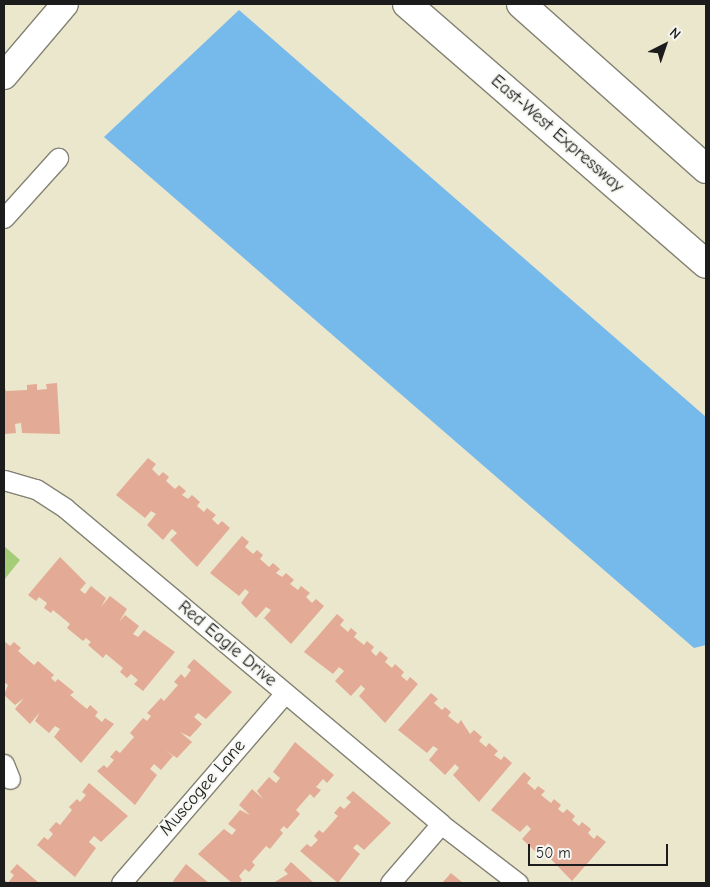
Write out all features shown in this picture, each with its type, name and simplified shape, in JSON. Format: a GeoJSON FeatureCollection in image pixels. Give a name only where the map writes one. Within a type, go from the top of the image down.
{"type":"FeatureCollection","features":[{"type":"Feature","properties":{"kind":"highway","name":"East-West Expressway"},"geometry":{"type":"LineString","coordinates":[[407,4],[706,264]]}},
{"type":"Feature","properties":{"kind":"highway"},"geometry":{"type":"LineString","coordinates":[[522,4],[706,169]]}},
{"type":"Feature","properties":{"kind":"street"},"geometry":{"type":"LineString","coordinates":[[4,76],[65,4]]}},
{"type":"Feature","properties":{"kind":"street"},"geometry":{"type":"LineString","coordinates":[[4,218],[58,158]]}},
{"type":"Feature","properties":{"kind":"street","name":"Red Eagle Drive"},"geometry":{"type":"LineString","coordinates":[[4,480],[36,490],[65,508],[441,824],[518,883]]}},
{"type":"Feature","properties":{"kind":"street","name":"Muscogee Lane"},"geometry":{"type":"LineString","coordinates":[[121,883],[285,693]]}},
{"type":"Feature","properties":{"kind":"street"},"geometry":{"type":"LineString","coordinates":[[390,883],[441,824]]}},
{"type":"Feature","properties":{"kind":"green space"},"geometry":{"type":"Polygon","coordinates":[[[4,546],[20,560],[4,580],[4,546]]]}},
{"type":"Feature","properties":{"kind":"water"},"geometry":{"type":"Polygon","coordinates":[[[239,10],[706,417],[706,645],[694,648],[104,137],[239,10]]]}},
{"type":"Feature","properties":{"kind":"building"},"geometry":{"type":"Polygon","coordinates":[[[57,383],[60,434],[22,433],[21,423],[15,424],[16,433],[4,434],[4,386],[6,391],[27,390],[27,385],[37,384],[37,390],[47,389],[46,384],[57,383]]]}},
{"type":"Feature","properties":{"kind":"building"},"geometry":{"type":"Polygon","coordinates":[[[148,458],[156,464],[152,469],[159,476],[163,472],[169,477],[166,481],[175,489],[179,485],[186,491],[182,495],[188,499],[192,495],[200,502],[197,506],[204,512],[207,508],[216,515],[212,519],[218,525],[222,521],[230,528],[197,567],[170,540],[177,533],[172,529],[163,540],[147,525],[156,514],[151,511],[145,518],[116,495],[148,458]]]}},
{"type":"Feature","properties":{"kind":"building"},"geometry":{"type":"Polygon","coordinates":[[[242,536],[249,542],[245,547],[253,554],[257,550],[263,555],[260,559],[269,567],[273,563],[280,569],[276,573],[282,577],[286,573],[294,580],[290,584],[298,590],[301,586],[310,593],[306,597],[312,603],[316,599],[324,606],[291,644],[264,618],[271,610],[266,607],[256,618],[241,603],[249,592],[245,589],[239,596],[210,573],[242,536]]]}},
{"type":"Feature","properties":{"kind":"building"},"geometry":{"type":"Polygon","coordinates":[[[60,557],[86,583],[80,590],[85,594],[91,586],[106,598],[101,607],[110,596],[127,609],[119,622],[125,615],[139,626],[133,634],[138,637],[144,630],[175,652],[143,691],[134,684],[138,680],[131,674],[127,678],[120,672],[123,668],[106,654],[103,658],[88,645],[91,642],[86,638],[83,641],[67,628],[70,624],[53,610],[51,613],[44,608],[47,603],[39,597],[36,601],[28,595],[60,557]]]}},
{"type":"Feature","properties":{"kind":"building"},"geometry":{"type":"Polygon","coordinates":[[[337,614],[344,620],[340,625],[348,632],[351,628],[357,633],[354,637],[364,645],[367,641],[374,647],[371,651],[376,656],[380,651],[388,658],[385,662],[392,668],[395,664],[404,672],[401,676],[407,681],[410,677],[418,684],[385,723],[359,696],[365,689],[361,685],[351,696],[335,681],[344,671],[339,667],[333,674],[304,652],[337,614]]]}},
{"type":"Feature","properties":{"kind":"building"},"geometry":{"type":"Polygon","coordinates":[[[4,641],[10,646],[14,642],[21,648],[18,651],[34,665],[38,661],[54,675],[51,678],[55,682],[58,679],[74,692],[70,695],[87,709],[90,705],[98,712],[95,716],[102,722],[105,718],[114,724],[81,763],[54,737],[60,729],[55,726],[49,733],[35,721],[40,712],[30,724],[15,709],[24,698],[15,705],[4,695],[8,685],[4,682],[4,641]]]}},
{"type":"Feature","properties":{"kind":"building"},"geometry":{"type":"Polygon","coordinates":[[[194,659],[232,692],[206,719],[198,713],[194,717],[202,724],[190,737],[180,732],[192,742],[177,758],[165,750],[173,756],[161,770],[154,764],[150,769],[157,775],[135,805],[97,771],[104,765],[107,768],[114,760],[110,757],[116,750],[120,753],[134,737],[130,733],[143,718],[147,721],[151,716],[147,713],[161,698],[164,701],[178,685],[174,682],[181,674],[185,678],[191,670],[187,667],[194,659]]]}},
{"type":"Feature","properties":{"kind":"building"},"geometry":{"type":"Polygon","coordinates":[[[431,693],[438,699],[434,703],[442,710],[445,707],[451,712],[448,716],[458,724],[461,720],[470,734],[474,730],[482,737],[479,741],[486,747],[489,743],[498,751],[494,755],[501,760],[504,756],[512,763],[479,802],[453,775],[459,768],[455,764],[445,775],[429,760],[438,749],[433,746],[427,753],[398,730],[431,693]]]}},
{"type":"Feature","properties":{"kind":"building"},"geometry":{"type":"Polygon","coordinates":[[[295,742],[334,775],[327,783],[323,779],[316,787],[321,790],[314,798],[310,794],[296,810],[300,814],[287,829],[284,826],[280,830],[283,833],[270,849],[266,846],[252,862],[255,865],[249,872],[245,869],[239,876],[242,880],[239,883],[232,883],[198,854],[224,829],[232,835],[236,830],[228,824],[240,810],[250,815],[239,805],[252,789],[263,799],[257,791],[269,777],[276,783],[280,778],[273,772],[295,742]]]}},
{"type":"Feature","properties":{"kind":"building"},"geometry":{"type":"Polygon","coordinates":[[[524,772],[531,778],[527,783],[535,790],[538,786],[545,791],[541,795],[551,803],[554,799],[561,805],[558,809],[563,813],[567,809],[575,816],[572,820],[579,826],[582,822],[591,829],[588,833],[594,839],[597,835],[606,842],[572,881],[546,854],[552,847],[548,843],[538,854],[522,839],[531,829],[527,825],[520,832],[491,810],[524,772]]]}},
{"type":"Feature","properties":{"kind":"building"},"geometry":{"type":"Polygon","coordinates":[[[89,783],[128,816],[101,842],[94,836],[89,842],[96,848],[75,877],[37,845],[44,837],[48,840],[53,834],[49,830],[56,822],[60,825],[72,810],[69,807],[77,799],[80,802],[86,795],[82,792],[89,783]]]}},
{"type":"Feature","properties":{"kind":"building"},"geometry":{"type":"Polygon","coordinates":[[[353,791],[391,823],[364,850],[357,844],[353,848],[360,854],[338,883],[300,851],[307,844],[311,847],[318,840],[314,836],[319,830],[323,833],[338,816],[334,813],[340,806],[344,809],[351,802],[346,798],[353,791]]]}},
{"type":"Feature","properties":{"kind":"building"},"geometry":{"type":"Polygon","coordinates":[[[291,862],[314,883],[273,883],[288,874],[284,870],[291,862]]]}},
{"type":"Feature","properties":{"kind":"building"},"geometry":{"type":"Polygon","coordinates":[[[17,864],[39,883],[8,883],[14,875],[10,872],[17,864]]]}},
{"type":"Feature","properties":{"kind":"building"},"geometry":{"type":"Polygon","coordinates":[[[186,864],[209,883],[176,883],[173,881],[186,864]]]}},
{"type":"Feature","properties":{"kind":"building"},"geometry":{"type":"Polygon","coordinates":[[[451,873],[463,883],[442,883],[451,873]]]}}]}
